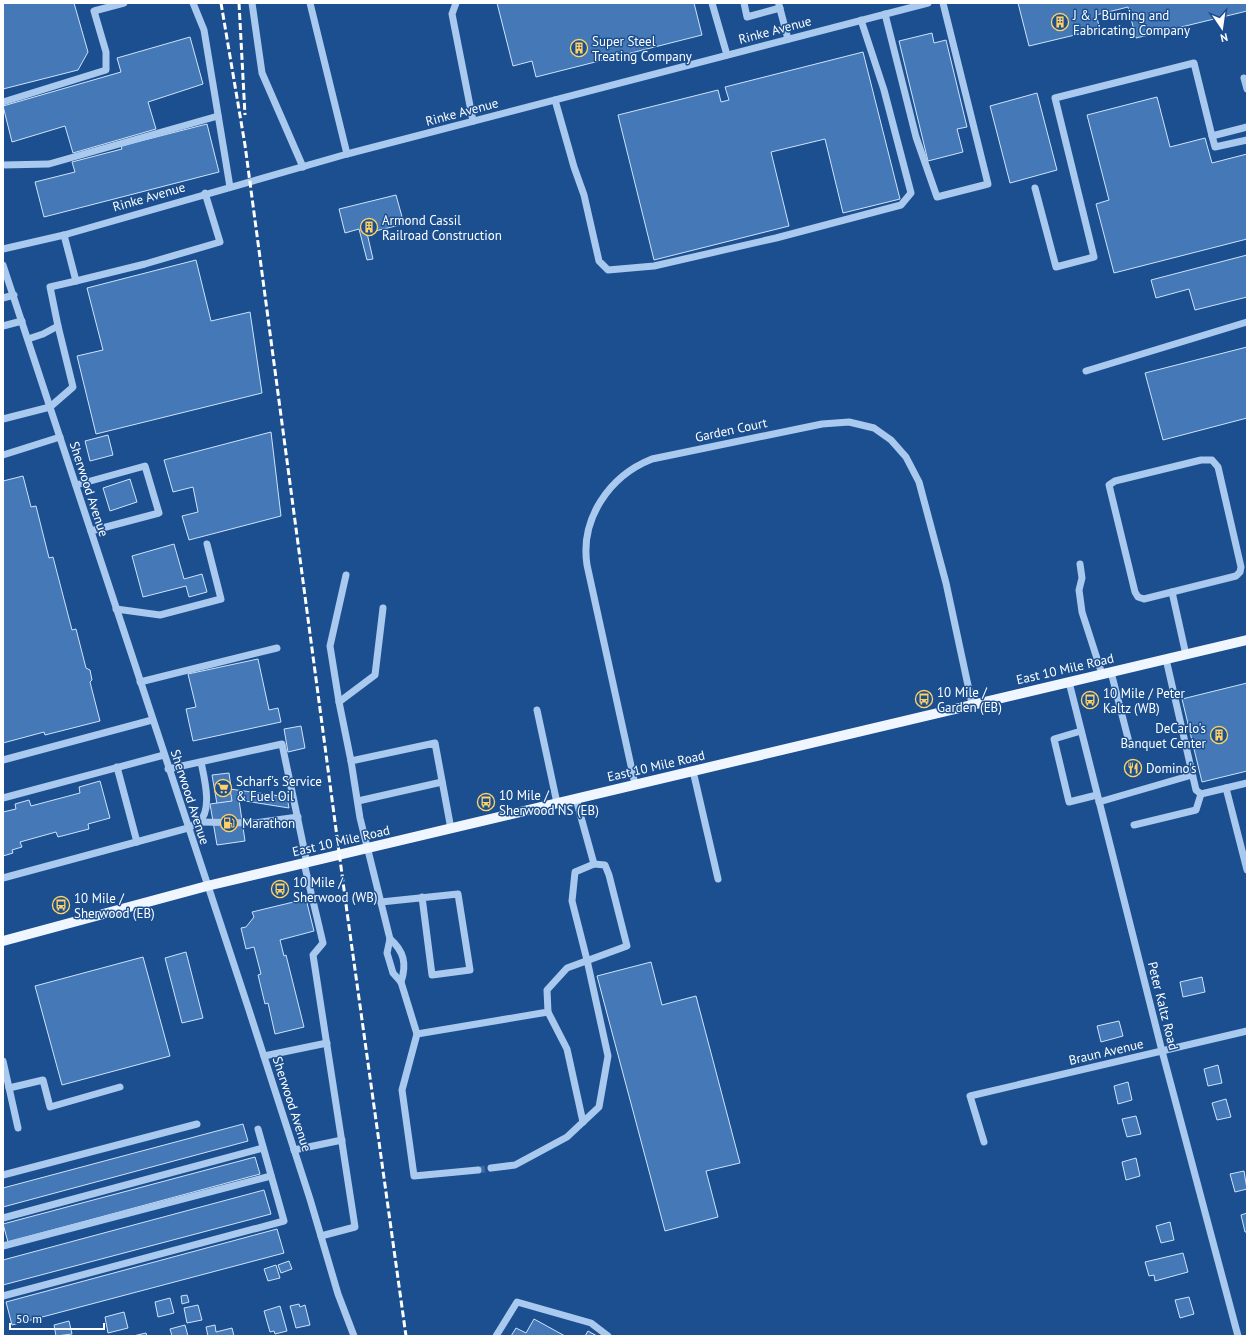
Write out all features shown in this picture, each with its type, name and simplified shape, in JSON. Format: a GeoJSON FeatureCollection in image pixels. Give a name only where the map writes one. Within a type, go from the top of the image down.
{"type":"FeatureCollection","features":[{"type":"Feature","properties":{"kind":"main road","name":"East 10 Mile Road"},"geometry":{"type":"LineString","coordinates":[[3,941],[207,886],[1247,640]]}},
{"type":"Feature","properties":{"kind":"street"},"geometry":{"type":"LineString","coordinates":[[3,102],[106,70],[106,52],[94,11],[124,3]]}},
{"type":"Feature","properties":{"kind":"street"},"geometry":{"type":"LineString","coordinates":[[193,3],[204,30],[230,188]]}},
{"type":"Feature","properties":{"kind":"street"},"geometry":{"type":"LineString","coordinates":[[252,3],[262,73],[303,167]]}},
{"type":"Feature","properties":{"kind":"street"},"geometry":{"type":"LineString","coordinates":[[310,3],[346,154]]}},
{"type":"Feature","properties":{"kind":"street"},"geometry":{"type":"LineString","coordinates":[[456,3],[452,14],[473,121]]}},
{"type":"Feature","properties":{"kind":"street"},"geometry":{"type":"LineString","coordinates":[[712,3],[726,55]]}},
{"type":"Feature","properties":{"kind":"street"},"geometry":{"type":"LineString","coordinates":[[744,3],[747,17],[780,5],[788,39]]}},
{"type":"Feature","properties":{"kind":"street","name":"Rinke Avenue"},"geometry":{"type":"LineString","coordinates":[[3,249],[64,235],[346,154],[928,3]]}},
{"type":"Feature","properties":{"kind":"street"},"geometry":{"type":"LineString","coordinates":[[885,14],[916,137],[937,196],[988,184],[943,3]]}},
{"type":"Feature","properties":{"kind":"street"},"geometry":{"type":"LineString","coordinates":[[555,100],[574,167],[584,195],[599,261],[608,270],[654,266],[791,234],[901,205],[911,193],[884,90],[861,20]]}},
{"type":"Feature","properties":{"kind":"street"},"geometry":{"type":"LineString","coordinates":[[1035,188],[1056,267],[1094,257],[1055,98],[1194,63],[1215,147],[1247,140]]}},
{"type":"Feature","properties":{"kind":"street"},"geometry":{"type":"LineString","coordinates":[[1244,78],[1247,89]]}},
{"type":"Feature","properties":{"kind":"street"},"geometry":{"type":"LineString","coordinates":[[3,165],[49,164],[218,116]]}},
{"type":"Feature","properties":{"kind":"street"},"geometry":{"type":"LineString","coordinates":[[1212,136],[1247,127]]}},
{"type":"Feature","properties":{"kind":"street"},"geometry":{"type":"LineString","coordinates":[[3,419],[50,407],[73,387],[50,287],[145,264],[220,242],[206,193]]}},
{"type":"Feature","properties":{"kind":"street"},"geometry":{"type":"LineString","coordinates":[[64,235],[76,281]]}},
{"type":"Feature","properties":{"kind":"street","name":"Sherwood Avenue"},"geometry":{"type":"LineString","coordinates":[[3,265],[264,1056],[338,1294],[354,1336]]}},
{"type":"Feature","properties":{"kind":"street"},"geometry":{"type":"LineString","coordinates":[[3,298],[14,295]]}},
{"type":"Feature","properties":{"kind":"street"},"geometry":{"type":"LineString","coordinates":[[3,326],[22,321]]}},
{"type":"Feature","properties":{"kind":"street"},"geometry":{"type":"LineString","coordinates":[[1086,372],[1247,322]]}},
{"type":"Feature","properties":{"kind":"street"},"geometry":{"type":"LineString","coordinates":[[28,339],[43,334],[58,326]]}},
{"type":"Feature","properties":{"kind":"street","name":"Garden Court"},"geometry":{"type":"LineString","coordinates":[[635,784],[587,565],[586,539],[591,521],[603,496],[626,472],[652,459],[822,424],[849,422],[874,428],[891,440],[906,457],[919,482],[946,583],[972,704]]}},
{"type":"Feature","properties":{"kind":"street"},"geometry":{"type":"LineString","coordinates":[[3,455],[60,437]]}},
{"type":"Feature","properties":{"kind":"street"},"geometry":{"type":"LineString","coordinates":[[1201,460],[1212,460],[1218,467],[1241,567],[1240,572],[1236,576],[1172,592],[1144,599],[1138,597],[1135,592],[1109,485],[1115,481],[1201,460]]}},
{"type":"Feature","properties":{"kind":"street"},"geometry":{"type":"LineString","coordinates":[[76,485],[145,466],[158,513],[91,532]]}},
{"type":"Feature","properties":{"kind":"street"},"geometry":{"type":"LineString","coordinates":[[116,609],[160,615],[221,600],[207,544]]}},
{"type":"Feature","properties":{"kind":"street"},"geometry":{"type":"LineString","coordinates":[[1080,564],[1082,578],[1079,590],[1082,612],[1106,673],[1130,746]]}},
{"type":"Feature","properties":{"kind":"street"},"geometry":{"type":"LineString","coordinates":[[346,575],[330,646],[358,801],[390,939],[387,953],[393,973],[401,982],[417,1034],[402,1090],[414,1176],[478,1170]]}},
{"type":"Feature","properties":{"kind":"street"},"geometry":{"type":"LineString","coordinates":[[1172,592],[1186,655]]}},
{"type":"Feature","properties":{"kind":"street"},"geometry":{"type":"LineString","coordinates":[[339,702],[375,675],[382,608]]}},
{"type":"Feature","properties":{"kind":"street"},"geometry":{"type":"LineString","coordinates":[[140,682],[277,648]]}},
{"type":"Feature","properties":{"kind":"street"},"geometry":{"type":"LineString","coordinates":[[1134,825],[1196,810],[1198,792],[1192,775],[1166,659]]}},
{"type":"Feature","properties":{"kind":"street","name":"Peter Kaltz Road"},"geometry":{"type":"LineString","coordinates":[[1069,682],[1162,1051],[1238,1336]]}},
{"type":"Feature","properties":{"kind":"street"},"geometry":{"type":"LineString","coordinates":[[537,710],[557,803]]}},
{"type":"Feature","properties":{"kind":"street"},"geometry":{"type":"LineString","coordinates":[[3,760],[152,720]]}},
{"type":"Feature","properties":{"kind":"street"},"geometry":{"type":"LineString","coordinates":[[1081,731],[1054,739],[1069,802],[1098,799],[1192,775]]}},
{"type":"Feature","properties":{"kind":"street"},"geometry":{"type":"LineString","coordinates":[[351,761],[435,743],[451,829]]}},
{"type":"Feature","properties":{"kind":"street"},"geometry":{"type":"LineString","coordinates":[[168,768],[282,744],[323,943],[313,955],[356,1227],[321,1236]]}},
{"type":"Feature","properties":{"kind":"street"},"geometry":{"type":"LineString","coordinates":[[3,798],[164,755]]}},
{"type":"Feature","properties":{"kind":"street"},"geometry":{"type":"LineString","coordinates":[[199,822],[206,810],[206,791],[201,762]]}},
{"type":"Feature","properties":{"kind":"street"},"geometry":{"type":"LineString","coordinates":[[117,767],[137,842]]}},
{"type":"Feature","properties":{"kind":"street"},"geometry":{"type":"LineString","coordinates":[[693,771],[718,879]]}},
{"type":"Feature","properties":{"kind":"street"},"geometry":{"type":"LineString","coordinates":[[358,801],[442,782]]}},
{"type":"Feature","properties":{"kind":"street"},"geometry":{"type":"LineString","coordinates":[[1198,792],[1247,783]]}},
{"type":"Feature","properties":{"kind":"street"},"geometry":{"type":"LineString","coordinates":[[1226,788],[1247,870]]}},
{"type":"Feature","properties":{"kind":"street"},"geometry":{"type":"LineString","coordinates":[[576,799],[594,864]]}},
{"type":"Feature","properties":{"kind":"street"},"geometry":{"type":"LineString","coordinates":[[3,878],[188,828],[199,822],[254,823],[298,818]]}},
{"type":"Feature","properties":{"kind":"street"},"geometry":{"type":"LineString","coordinates":[[491,1168],[515,1164],[567,1137],[583,1122],[599,1106],[608,1056],[587,960],[572,902],[575,872],[594,864],[605,865],[609,875],[627,946],[587,960],[567,968],[547,990],[548,1012],[567,1049],[583,1122]]}},
{"type":"Feature","properties":{"kind":"street"},"geometry":{"type":"LineString","coordinates":[[382,902],[422,897],[458,894],[470,970],[432,975],[422,897]]}},
{"type":"Feature","properties":{"kind":"street"},"geometry":{"type":"LineString","coordinates":[[390,939],[400,947],[405,969],[401,982]]}},
{"type":"Feature","properties":{"kind":"street"},"geometry":{"type":"LineString","coordinates":[[417,1034],[548,1012]]}},
{"type":"Feature","properties":{"kind":"street","name":"Braun Avenue"},"geometry":{"type":"LineString","coordinates":[[984,1142],[970,1096],[1247,1032]]}},
{"type":"Feature","properties":{"kind":"street"},"geometry":{"type":"LineString","coordinates":[[264,1056],[327,1043]]}},
{"type":"Feature","properties":{"kind":"street"},"geometry":{"type":"LineString","coordinates":[[3,1061],[18,1128]]}},
{"type":"Feature","properties":{"kind":"street"},"geometry":{"type":"LineString","coordinates":[[9,1088],[43,1080],[50,1107],[120,1087]]}},
{"type":"Feature","properties":{"kind":"street"},"geometry":{"type":"LineString","coordinates":[[3,1175],[197,1124]]}},
{"type":"Feature","properties":{"kind":"street"},"geometry":{"type":"LineString","coordinates":[[3,1296],[284,1221],[258,1129]]}},
{"type":"Feature","properties":{"kind":"street"},"geometry":{"type":"LineString","coordinates":[[294,1150],[342,1140]]}},
{"type":"Feature","properties":{"kind":"street"},"geometry":{"type":"LineString","coordinates":[[3,1218],[263,1148]]}},
{"type":"Feature","properties":{"kind":"street"},"geometry":{"type":"LineString","coordinates":[[3,1246],[271,1176]]}},
{"type":"Feature","properties":{"kind":"street"},"geometry":{"type":"LineString","coordinates":[[496,1336],[517,1302],[591,1324],[608,1336]]}},
{"type":"Feature","properties":{"kind":"building"},"geometry":{"type":"Polygon","coordinates":[[[3,3],[74,3],[88,52],[78,70],[3,89],[3,3]]]}},
{"type":"Feature","properties":{"kind":"building","name":"Super Steel Treating Company"},"geometry":{"type":"Polygon","coordinates":[[[497,3],[694,3],[702,35],[536,77],[532,61],[513,66],[497,3]]]}},
{"type":"Feature","properties":{"kind":"building","name":"J & J Burning and Fabricating Company"},"geometry":{"type":"Polygon","coordinates":[[[1018,3],[1247,3],[1247,11],[1136,38],[1128,7],[1096,15],[1100,29],[1029,46],[1018,3]]]}},
{"type":"Feature","properties":{"kind":"building"},"geometry":{"type":"Polygon","coordinates":[[[932,33],[934,43],[946,40],[967,127],[957,129],[963,152],[928,161],[899,41],[932,33]]]}},
{"type":"Feature","properties":{"kind":"building"},"geometry":{"type":"Polygon","coordinates":[[[190,37],[203,84],[148,102],[156,129],[73,153],[65,126],[12,142],[3,106],[121,72],[117,58],[190,37]]]}},
{"type":"Feature","properties":{"kind":"building"},"geometry":{"type":"Polygon","coordinates":[[[863,52],[900,199],[843,213],[825,139],[771,152],[789,226],[654,260],[618,115],[718,90],[721,102],[729,100],[725,87],[863,52]]]}},
{"type":"Feature","properties":{"kind":"building"},"geometry":{"type":"Polygon","coordinates":[[[1037,93],[1057,170],[1010,183],[990,106],[1037,93]]]}},
{"type":"Feature","properties":{"kind":"building"},"geometry":{"type":"Polygon","coordinates":[[[1157,97],[1170,147],[1205,138],[1212,163],[1247,154],[1247,239],[1114,273],[1096,204],[1109,200],[1087,115],[1157,97]]]}},
{"type":"Feature","properties":{"kind":"building"},"geometry":{"type":"Polygon","coordinates":[[[207,124],[219,172],[44,217],[35,182],[75,172],[72,162],[122,149],[121,146],[207,124]]]}},
{"type":"Feature","properties":{"kind":"building","name":"Armond Cassil Railroad Construction"},"geometry":{"type":"Polygon","coordinates":[[[396,195],[404,224],[367,233],[373,259],[367,260],[359,229],[345,233],[339,209],[396,195]]]}},
{"type":"Feature","properties":{"kind":"building"},"geometry":{"type":"Polygon","coordinates":[[[1247,255],[1247,297],[1195,310],[1189,289],[1156,298],[1151,280],[1247,255]]]}},
{"type":"Feature","properties":{"kind":"building"},"geometry":{"type":"Polygon","coordinates":[[[196,260],[211,321],[250,312],[262,393],[96,434],[77,356],[103,350],[87,288],[196,260]]]}},
{"type":"Feature","properties":{"kind":"building"},"geometry":{"type":"Polygon","coordinates":[[[1247,347],[1247,418],[1163,440],[1145,373],[1247,347]]]}},
{"type":"Feature","properties":{"kind":"building"},"geometry":{"type":"Polygon","coordinates":[[[271,432],[281,516],[189,540],[182,516],[198,512],[193,487],[173,492],[164,460],[271,432]]]}},
{"type":"Feature","properties":{"kind":"building"},"geometry":{"type":"Polygon","coordinates":[[[108,435],[113,455],[90,461],[85,441],[108,435]]]}},
{"type":"Feature","properties":{"kind":"building"},"geometry":{"type":"Polygon","coordinates":[[[23,476],[31,507],[36,506],[49,558],[53,557],[72,630],[76,629],[86,668],[90,670],[92,680],[90,682],[100,721],[45,735],[44,732],[3,743],[3,481],[23,476]]]}},
{"type":"Feature","properties":{"kind":"building"},"geometry":{"type":"Polygon","coordinates":[[[130,479],[137,502],[110,511],[103,488],[130,479]]]}},
{"type":"Feature","properties":{"kind":"building"},"geometry":{"type":"Polygon","coordinates":[[[174,544],[184,579],[202,574],[207,592],[189,597],[186,586],[143,597],[132,556],[174,544]]]}},
{"type":"Feature","properties":{"kind":"building"},"geometry":{"type":"Polygon","coordinates":[[[258,659],[269,710],[278,708],[281,722],[193,741],[186,709],[196,707],[188,674],[258,659]]]}},
{"type":"Feature","properties":{"kind":"building","name":"DeCarlo's Banquet Center"},"geometry":{"type":"Polygon","coordinates":[[[1247,683],[1247,771],[1202,782],[1182,699],[1247,683]]]}},
{"type":"Feature","properties":{"kind":"building"},"geometry":{"type":"Polygon","coordinates":[[[301,726],[305,748],[288,752],[284,729],[301,726]]]}},
{"type":"Feature","properties":{"kind":"building"},"geometry":{"type":"Polygon","coordinates":[[[229,773],[233,801],[217,804],[212,775],[229,773]]]}},
{"type":"Feature","properties":{"kind":"building"},"geometry":{"type":"Polygon","coordinates":[[[100,781],[110,818],[88,824],[89,829],[58,837],[56,832],[20,842],[22,847],[12,850],[13,853],[3,856],[3,812],[16,809],[15,804],[29,800],[31,806],[80,793],[79,787],[100,781]]]}},
{"type":"Feature","properties":{"kind":"building"},"geometry":{"type":"Polygon","coordinates":[[[230,789],[287,797],[289,808],[239,800],[245,841],[217,845],[210,804],[232,801],[230,789]]]}},
{"type":"Feature","properties":{"kind":"building"},"geometry":{"type":"Polygon","coordinates":[[[306,899],[314,931],[280,940],[284,956],[286,955],[304,1027],[275,1034],[268,1003],[265,1004],[258,975],[261,974],[254,947],[246,949],[241,928],[246,927],[254,917],[252,912],[306,899]]]}},
{"type":"Feature","properties":{"kind":"building"},"geometry":{"type":"Polygon","coordinates":[[[186,952],[203,1018],[182,1023],[165,958],[186,952]]]}},
{"type":"Feature","properties":{"kind":"building"},"geometry":{"type":"Polygon","coordinates":[[[143,957],[170,1056],[62,1085],[35,986],[143,957]]]}},
{"type":"Feature","properties":{"kind":"building"},"geometry":{"type":"Polygon","coordinates":[[[651,962],[662,1005],[696,996],[740,1163],[706,1171],[718,1217],[665,1231],[597,976],[651,962]]]}},
{"type":"Feature","properties":{"kind":"building"},"geometry":{"type":"Polygon","coordinates":[[[1202,977],[1205,992],[1183,997],[1180,982],[1202,977]]]}},
{"type":"Feature","properties":{"kind":"building"},"geometry":{"type":"Polygon","coordinates":[[[1119,1021],[1123,1036],[1101,1042],[1097,1026],[1119,1021]]]}},
{"type":"Feature","properties":{"kind":"building"},"geometry":{"type":"Polygon","coordinates":[[[1218,1065],[1222,1083],[1208,1086],[1204,1069],[1218,1065]]]}},
{"type":"Feature","properties":{"kind":"building"},"geometry":{"type":"Polygon","coordinates":[[[1128,1082],[1132,1100],[1118,1104],[1114,1086],[1128,1082]]]}},
{"type":"Feature","properties":{"kind":"building"},"geometry":{"type":"Polygon","coordinates":[[[1226,1099],[1231,1117],[1217,1120],[1212,1103],[1226,1099]]]}},
{"type":"Feature","properties":{"kind":"building"},"geometry":{"type":"Polygon","coordinates":[[[1136,1116],[1141,1134],[1127,1137],[1122,1119],[1136,1116]]]}},
{"type":"Feature","properties":{"kind":"building"},"geometry":{"type":"Polygon","coordinates":[[[243,1124],[248,1141],[3,1207],[3,1188],[243,1124]]]}},
{"type":"Feature","properties":{"kind":"building"},"geometry":{"type":"Polygon","coordinates":[[[255,1157],[260,1174],[8,1242],[3,1224],[255,1157]]]}},
{"type":"Feature","properties":{"kind":"building"},"geometry":{"type":"Polygon","coordinates":[[[1136,1158],[1140,1176],[1126,1180],[1122,1162],[1136,1158]]]}},
{"type":"Feature","properties":{"kind":"building"},"geometry":{"type":"Polygon","coordinates":[[[1244,1171],[1247,1189],[1235,1192],[1230,1174],[1244,1171]]]}},
{"type":"Feature","properties":{"kind":"building"},"geometry":{"type":"Polygon","coordinates":[[[264,1190],[271,1214],[3,1285],[3,1260],[264,1190]]]}},
{"type":"Feature","properties":{"kind":"building"},"geometry":{"type":"Polygon","coordinates":[[[1247,1213],[1247,1232],[1245,1232],[1241,1215],[1247,1213]]]}},
{"type":"Feature","properties":{"kind":"building"},"geometry":{"type":"Polygon","coordinates":[[[1170,1222],[1174,1240],[1161,1243],[1156,1226],[1170,1222]]]}},
{"type":"Feature","properties":{"kind":"building"},"geometry":{"type":"Polygon","coordinates":[[[277,1229],[284,1253],[12,1325],[6,1302],[277,1229]]]}},
{"type":"Feature","properties":{"kind":"building"},"geometry":{"type":"Polygon","coordinates":[[[1183,1253],[1188,1272],[1155,1281],[1154,1275],[1149,1276],[1145,1262],[1183,1253]]]}},
{"type":"Feature","properties":{"kind":"building"},"geometry":{"type":"Polygon","coordinates":[[[289,1261],[292,1269],[281,1273],[278,1265],[289,1261]]]}},
{"type":"Feature","properties":{"kind":"building"},"geometry":{"type":"Polygon","coordinates":[[[276,1265],[280,1278],[268,1281],[264,1269],[276,1265]]]}},
{"type":"Feature","properties":{"kind":"building"},"geometry":{"type":"Polygon","coordinates":[[[187,1295],[189,1302],[182,1304],[181,1296],[187,1295]]]}},
{"type":"Feature","properties":{"kind":"building"},"geometry":{"type":"Polygon","coordinates":[[[1189,1297],[1194,1314],[1180,1318],[1175,1300],[1189,1297]]]}},
{"type":"Feature","properties":{"kind":"building"},"geometry":{"type":"Polygon","coordinates":[[[170,1298],[174,1313],[158,1317],[155,1302],[170,1298]]]}},
{"type":"Feature","properties":{"kind":"building"},"geometry":{"type":"Polygon","coordinates":[[[299,1304],[300,1307],[305,1305],[310,1325],[296,1328],[290,1306],[299,1304]]]}},
{"type":"Feature","properties":{"kind":"building"},"geometry":{"type":"Polygon","coordinates":[[[198,1305],[202,1320],[187,1323],[184,1308],[198,1305]]]}},
{"type":"Feature","properties":{"kind":"building"},"geometry":{"type":"Polygon","coordinates":[[[280,1306],[287,1331],[275,1334],[274,1331],[270,1332],[264,1311],[280,1306]]]}},
{"type":"Feature","properties":{"kind":"building"},"geometry":{"type":"Polygon","coordinates":[[[124,1312],[128,1328],[108,1333],[105,1317],[124,1312]]]}},
{"type":"Feature","properties":{"kind":"building"},"geometry":{"type":"Polygon","coordinates":[[[534,1319],[565,1336],[511,1336],[516,1328],[526,1333],[534,1319]]]}},
{"type":"Feature","properties":{"kind":"building"},"geometry":{"type":"Polygon","coordinates":[[[69,1321],[72,1334],[56,1336],[54,1325],[69,1321]]]}},
{"type":"Feature","properties":{"kind":"building"},"geometry":{"type":"Polygon","coordinates":[[[185,1325],[188,1336],[172,1336],[170,1329],[185,1325]]]}},
{"type":"Feature","properties":{"kind":"building"},"geometry":{"type":"Polygon","coordinates":[[[215,1325],[216,1332],[232,1328],[234,1336],[208,1336],[206,1327],[215,1325]]]}},
{"type":"Feature","properties":{"kind":"building"},"geometry":{"type":"Polygon","coordinates":[[[588,1331],[597,1336],[585,1336],[588,1331]]]}},
{"type":"Feature","properties":{"kind":"building"},"geometry":{"type":"Polygon","coordinates":[[[146,1333],[147,1336],[133,1336],[146,1333]]]}},
{"type":"Feature","properties":{"kind":"tunnel"},"geometry":{"type":"LineString","coordinates":[[478,1170],[491,1168]]}},
{"type":"Feature","properties":{"kind":"railway"},"geometry":{"type":"LineString","coordinates":[[221,3],[245,145],[347,912],[406,1336]]}},
{"type":"Feature","properties":{"kind":"railway"},"geometry":{"type":"LineString","coordinates":[[239,3],[245,115]]}},
{"type":"Feature","properties":{"kind":"place","name":"J & J Burning and Fabricating Company"},"geometry":{"type":"Point","coordinates":[1060,22]}},
{"type":"Feature","properties":{"kind":"place","name":"Super Steel Treating Company"},"geometry":{"type":"Point","coordinates":[579,48]}},
{"type":"Feature","properties":{"kind":"place","name":"Armond Cassil Railroad Construction"},"geometry":{"type":"Point","coordinates":[369,227]}},
{"type":"Feature","properties":{"kind":"place","name":"10 Mile / Garden (EB)"},"geometry":{"type":"Point","coordinates":[924,699]}},
{"type":"Feature","properties":{"kind":"place","name":"10 Mile / Peter Kaltz (WB)"},"geometry":{"type":"Point","coordinates":[1090,700]}},
{"type":"Feature","properties":{"kind":"place","name":"DeCarlo's Banquet Center"},"geometry":{"type":"Point","coordinates":[1219,735]}},
{"type":"Feature","properties":{"kind":"place","name":"Domino's"},"geometry":{"type":"Point","coordinates":[1133,768]}},
{"type":"Feature","properties":{"kind":"place","name":"Scharf's Service & Fuel Oil"},"geometry":{"type":"Point","coordinates":[223,788]}},
{"type":"Feature","properties":{"kind":"place","name":"10 Mile / Sherwood NS (EB)"},"geometry":{"type":"Point","coordinates":[486,802]}},
{"type":"Feature","properties":{"kind":"place","name":"Marathon"},"geometry":{"type":"Point","coordinates":[229,823]}},
{"type":"Feature","properties":{"kind":"place","name":"10 Mile / Sherwood (WB)"},"geometry":{"type":"Point","coordinates":[280,889]}},
{"type":"Feature","properties":{"kind":"place","name":"10 Mile / Sherwood (EB)"},"geometry":{"type":"Point","coordinates":[61,905]}}]}
